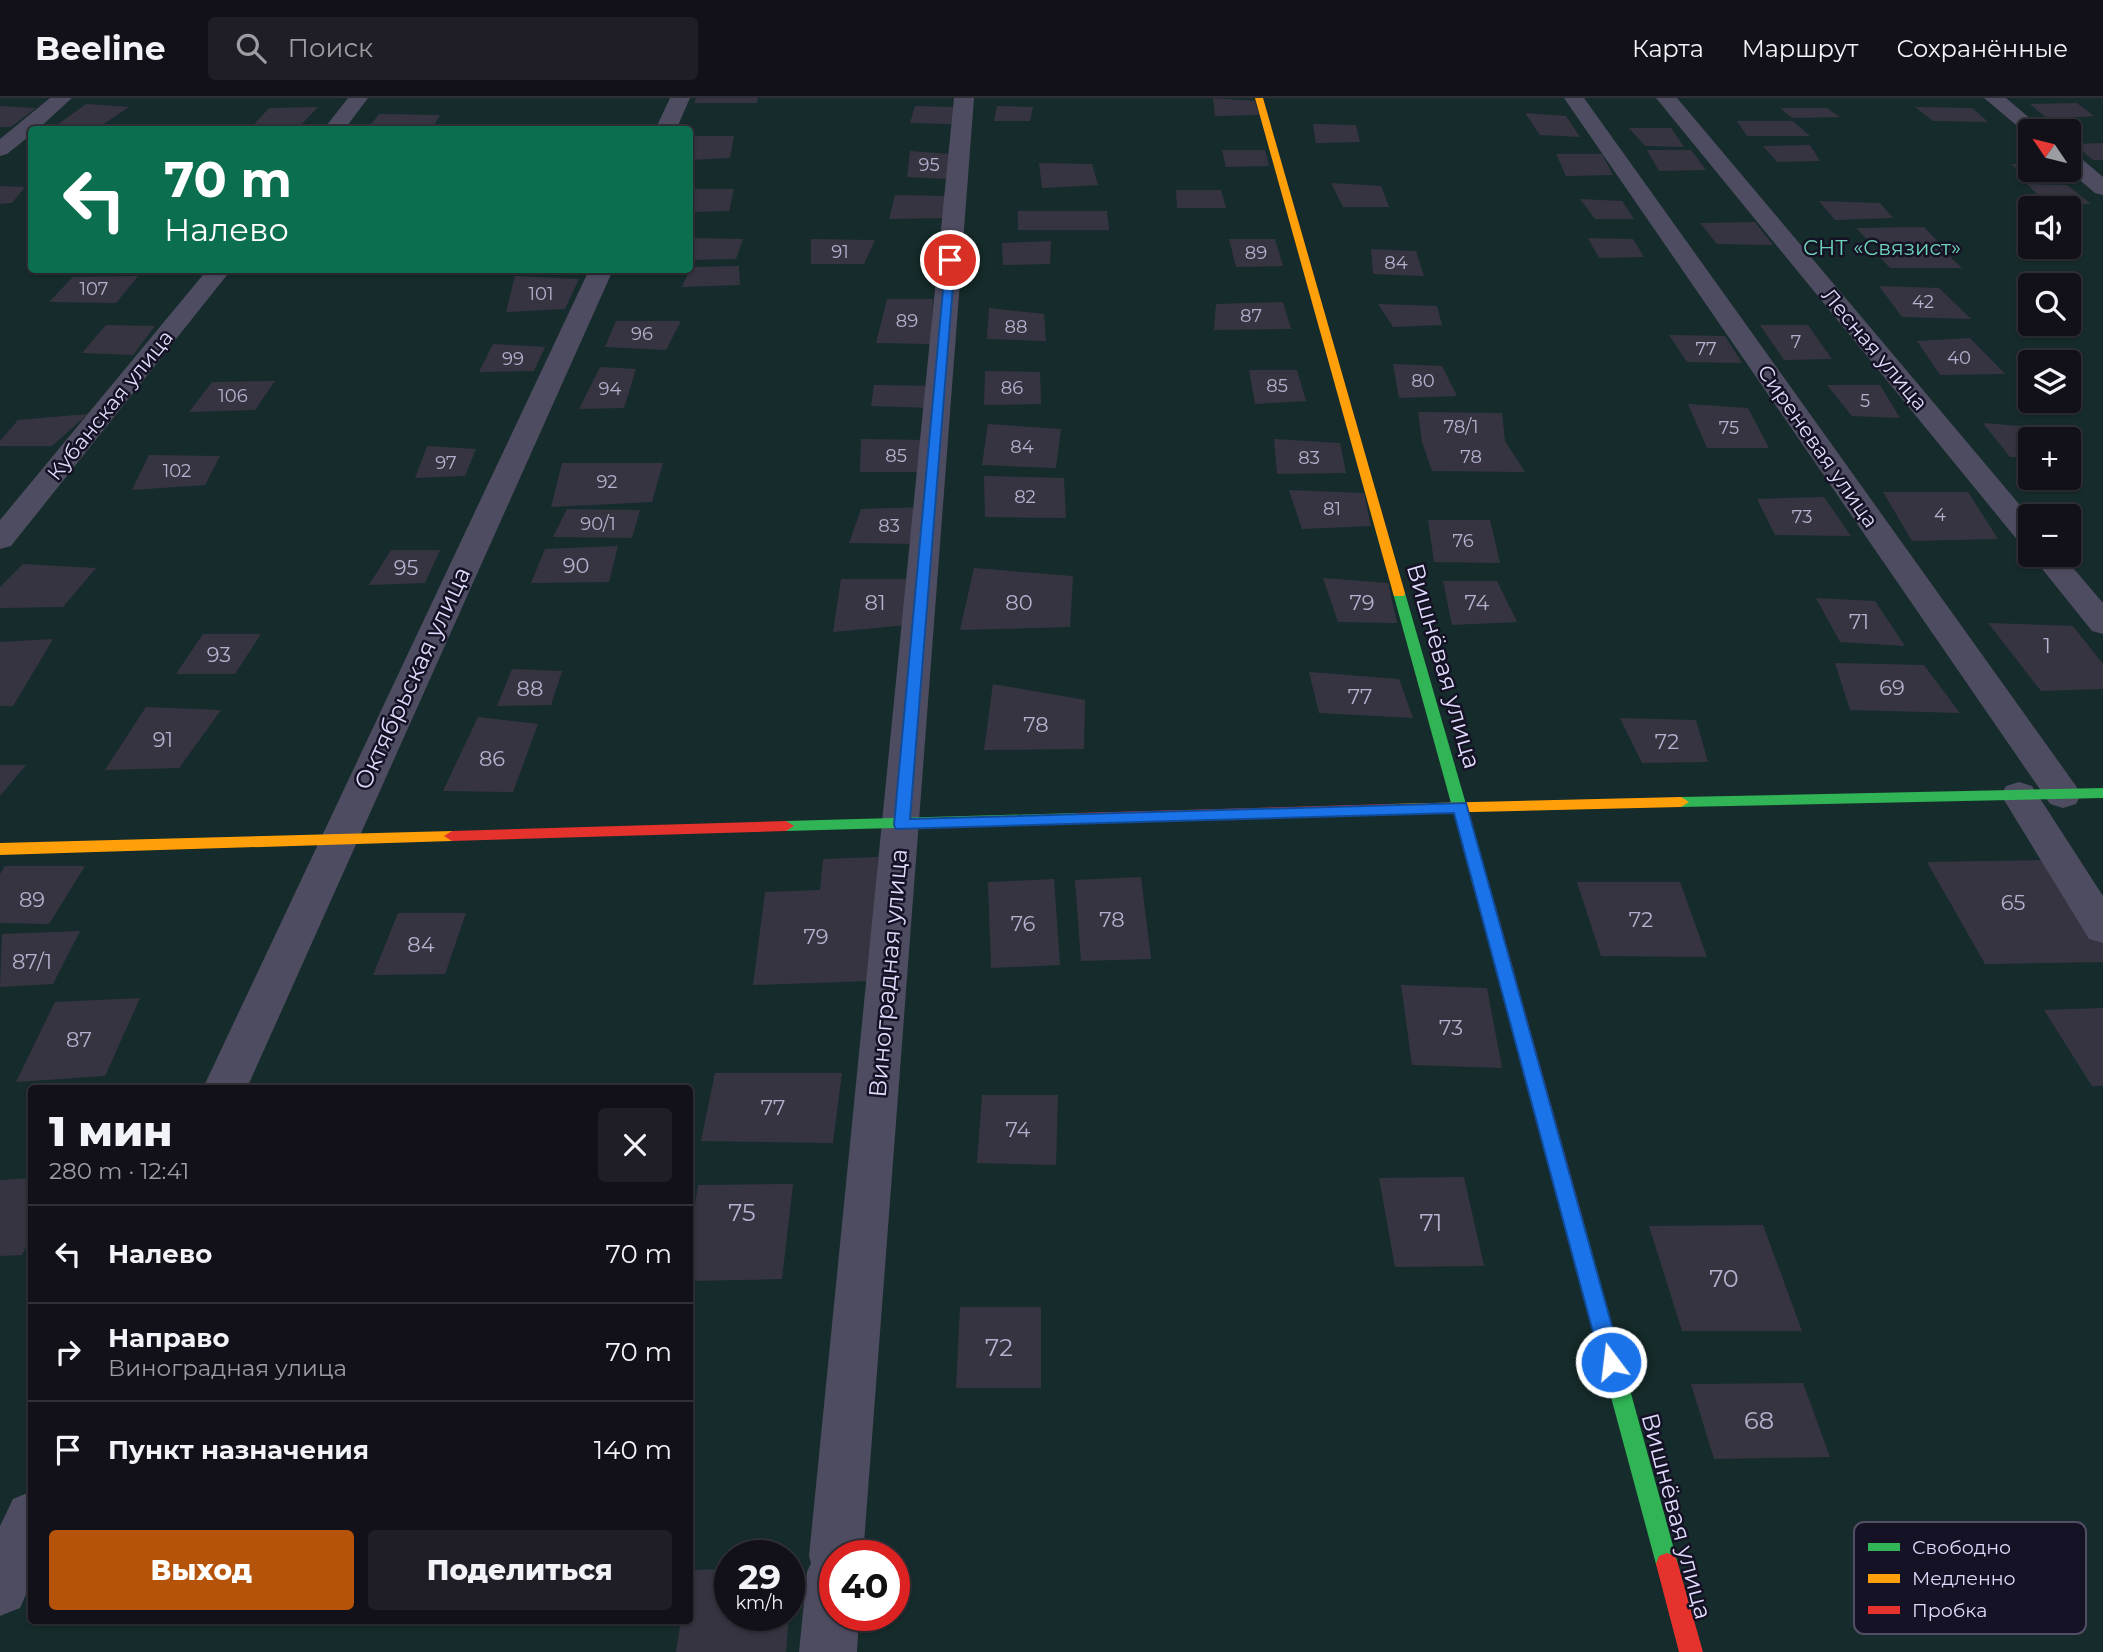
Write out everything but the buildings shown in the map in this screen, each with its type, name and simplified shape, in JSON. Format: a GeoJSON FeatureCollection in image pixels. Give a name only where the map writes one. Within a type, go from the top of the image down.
{"type":"FeatureCollection","features":[{"type":"Feature","properties":{"kind":"street"},"geometry":{"type":"LineString","coordinates":[[29,126],[62,98]]}},
{"type":"Feature","properties":{"kind":"street"},"geometry":{"type":"LineString","coordinates":[[336,126],[358,98]]}},
{"type":"Feature","properties":{"kind":"street"},"geometry":{"type":"LineString","coordinates":[[667,126],[680,98]]}},
{"type":"Feature","properties":{"kind":"street","name":"Виноградная улица"},"geometry":{"type":"LineString","coordinates":[[837,1540],[964,98]]}},
{"type":"Feature","properties":{"kind":"street","name":"Вишнёвая улица"},"geometry":{"type":"LineString","coordinates":[[1259,98],[1460,807],[1691,1652]]}},
{"type":"Feature","properties":{"kind":"street","name":"Сиреневая улица"},"geometry":{"type":"LineString","coordinates":[[1574,98],[2063,795]]}},
{"type":"Feature","properties":{"kind":"street","name":"Лесная улица"},"geometry":{"type":"LineString","coordinates":[[1666,98],[2018,522]]}},
{"type":"Feature","properties":{"kind":"street"},"geometry":{"type":"LineString","coordinates":[[1994,98],[2020,119]]}},
{"type":"Feature","properties":{"kind":"street"},"geometry":{"type":"LineString","coordinates":[[0,150],[28,127]]}},
{"type":"Feature","properties":{"kind":"street"},"geometry":{"type":"LineString","coordinates":[[2081,170],[2103,188]]}},
{"type":"Feature","properties":{"kind":"street","name":"Кубанская улица"},"geometry":{"type":"LineString","coordinates":[[0,540],[217,273]]}},
{"type":"Feature","properties":{"kind":"street","name":"Октябрьская улица"},"geometry":{"type":"LineString","coordinates":[[226,1085],[600,273]]}},
{"type":"Feature","properties":{"kind":"street"},"geometry":{"type":"LineString","coordinates":[[2056,567],[2103,624]]}},
{"type":"Feature","properties":{"kind":"street"},"geometry":{"type":"LineString","coordinates":[[0,849],[1460,807],[2103,793]]}},
{"type":"Feature","properties":{"kind":"street"},"geometry":{"type":"LineString","coordinates":[[2019,795],[2103,928]]}},
{"type":"Feature","properties":{"kind":"street"},"geometry":{"type":"LineString","coordinates":[[0,1588],[28,1527]]}},
{"type":"Feature","properties":{"kind":"street"},"geometry":{"type":"LineString","coordinates":[[828,1652],[830,1631]]}},
{"type":"Feature","properties":{"kind":"green space","name":"СНТ «Связист»"},"geometry":{"type":"Polygon","coordinates":[[[0,98],[2103,98],[2103,1652],[0,1652],[0,98]]]}},
{"type":"Feature","properties":{"kind":"traffic: fast"},"geometry":{"type":"LineString","coordinates":[[1399,593],[1488,908]]}},
{"type":"Feature","properties":{"kind":"traffic: fast"},"geometry":{"type":"LineString","coordinates":[[1681,802],[2103,793]]}},
{"type":"Feature","properties":{"kind":"traffic: fast"},"geometry":{"type":"LineString","coordinates":[[786,826],[1077,818]]}},
{"type":"Feature","properties":{"kind":"traffic: fast"},"geometry":{"type":"LineString","coordinates":[[1574,1223],[1667,1564]]}},
{"type":"Feature","properties":{"kind":"traffic: slow"},"geometry":{"type":"LineString","coordinates":[[1259,98],[1399,593]]}},
{"type":"Feature","properties":{"kind":"traffic: slow"},"geometry":{"type":"LineString","coordinates":[[1390,809],[1681,802]]}},
{"type":"Feature","properties":{"kind":"traffic: slow"},"geometry":{"type":"LineString","coordinates":[[0,849],[452,836]]}},
{"type":"Feature","properties":{"kind":"traffic: jam"},"geometry":{"type":"LineString","coordinates":[[1077,818],[1390,809]]}},
{"type":"Feature","properties":{"kind":"traffic: jam"},"geometry":{"type":"LineString","coordinates":[[452,836],[786,826]]}},
{"type":"Feature","properties":{"kind":"traffic: jam"},"geometry":{"type":"LineString","coordinates":[[1488,908],[1574,1223]]}},
{"type":"Feature","properties":{"kind":"traffic: jam"},"geometry":{"type":"LineString","coordinates":[[1667,1564],[1691,1652]]}},
{"type":"Feature","properties":{"kind":"route"},"geometry":{"type":"LineString","coordinates":[[950,260],[902,825],[1460,807],[1611,1362]]}}]}
